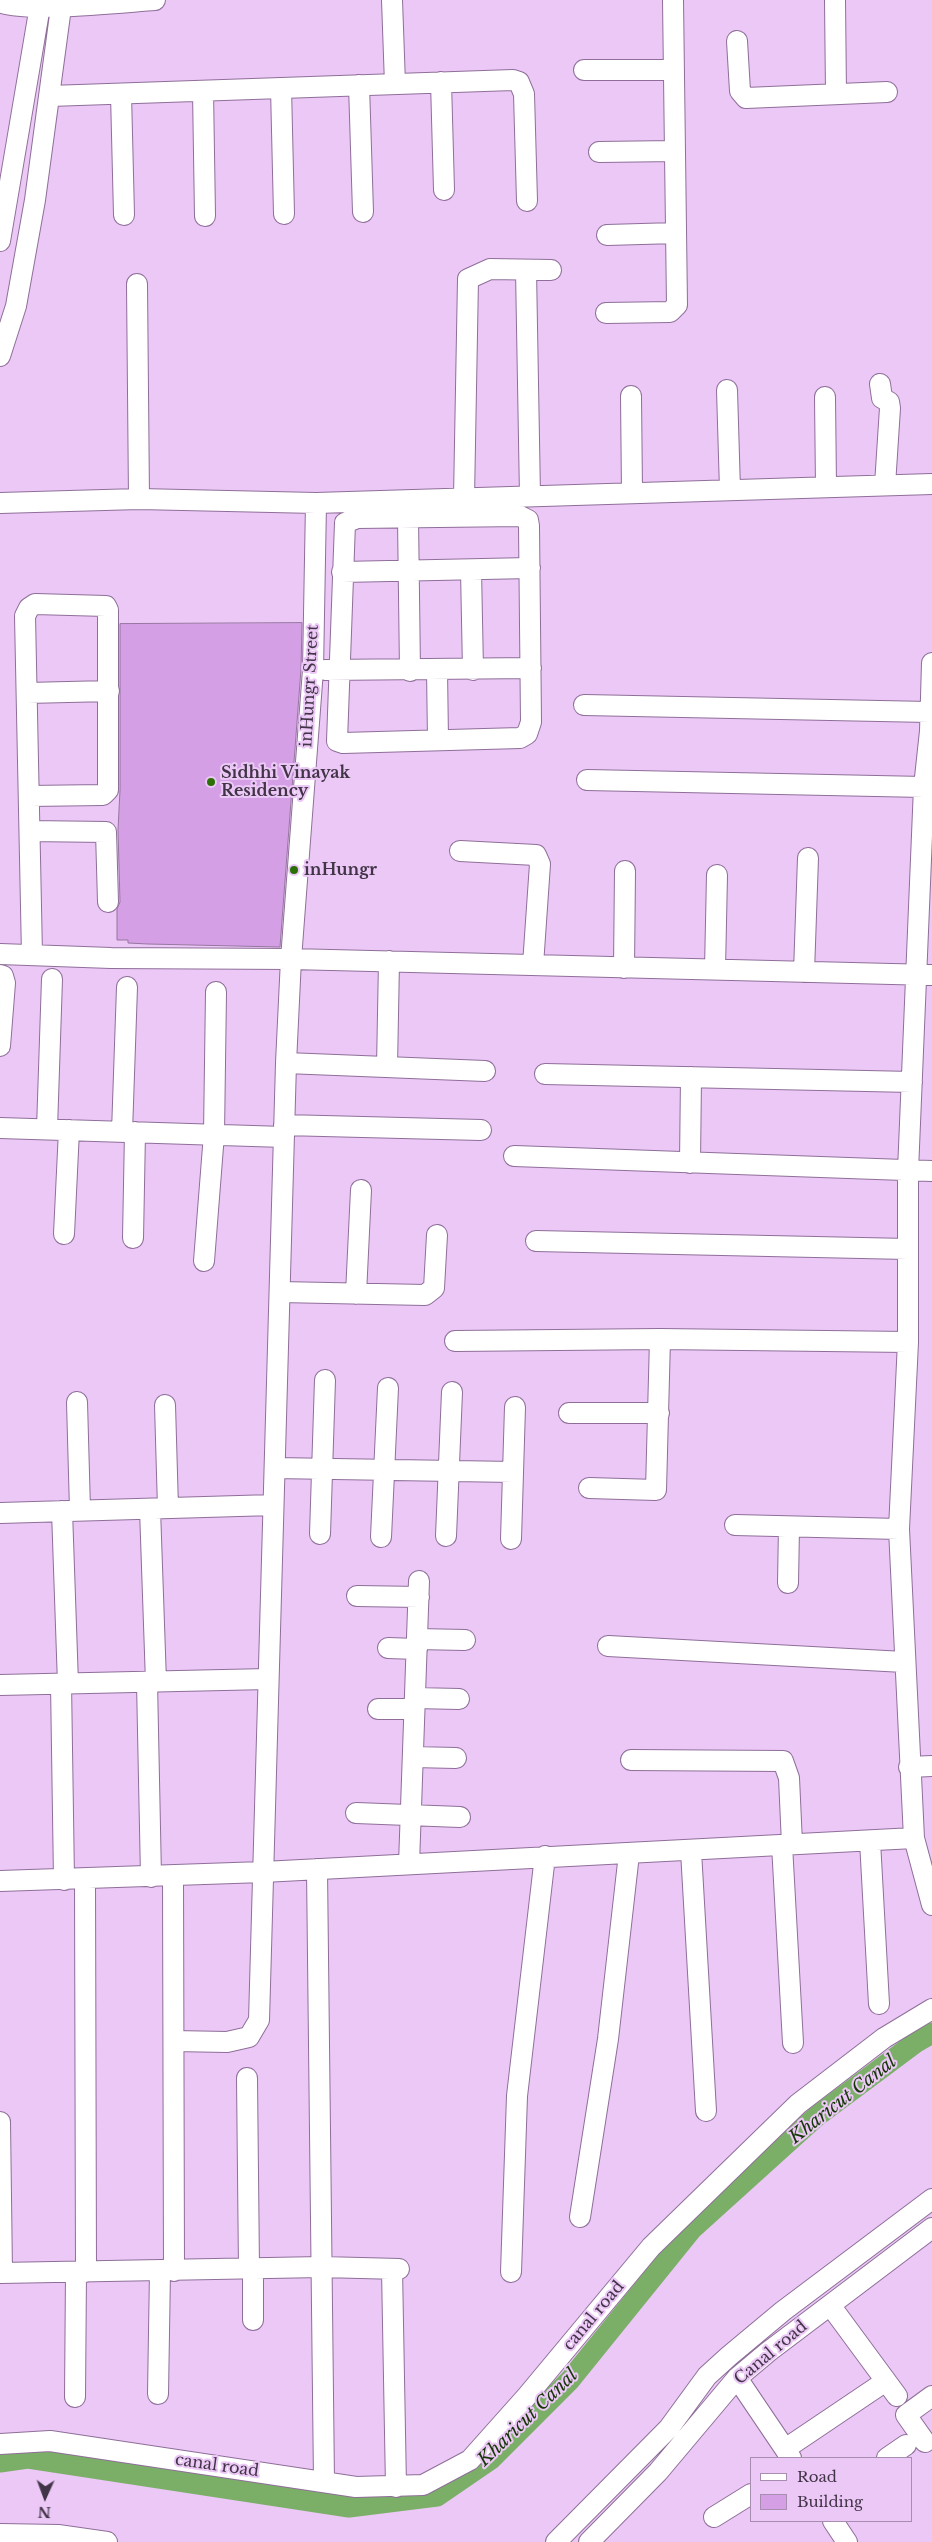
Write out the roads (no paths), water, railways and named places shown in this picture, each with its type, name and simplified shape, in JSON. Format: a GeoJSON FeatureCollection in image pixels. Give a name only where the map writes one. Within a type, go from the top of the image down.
{"type":"FeatureCollection","features":[{"type":"Feature","properties":{"kind":"street"},"geometry":{"type":"LineString","coordinates":[[3,6],[61,2],[155,0]]}},
{"type":"Feature","properties":{"kind":"street"},"geometry":{"type":"LineString","coordinates":[[392,0],[395,84]]}},
{"type":"Feature","properties":{"kind":"street"},"geometry":{"type":"LineString","coordinates":[[606,313],[670,312],[674,310],[678,298],[674,151],[673,0]]}},
{"type":"Feature","properties":{"kind":"street"},"geometry":{"type":"LineString","coordinates":[[835,0],[836,94]]}},
{"type":"Feature","properties":{"kind":"street"},"geometry":{"type":"LineString","coordinates":[[0,356],[16,306],[35,200],[61,2]]}},
{"type":"Feature","properties":{"kind":"street"},"geometry":{"type":"LineString","coordinates":[[0,241],[40,3]]}},
{"type":"Feature","properties":{"kind":"street"},"geometry":{"type":"LineString","coordinates":[[738,41],[740,91],[746,98],[888,92]]}},
{"type":"Feature","properties":{"kind":"street"},"geometry":{"type":"LineString","coordinates":[[584,70],[674,70]]}},
{"type":"Feature","properties":{"kind":"street"},"geometry":{"type":"LineString","coordinates":[[50,96],[513,80],[519,82],[524,94],[528,201]]}},
{"type":"Feature","properties":{"kind":"street"},"geometry":{"type":"LineString","coordinates":[[441,82],[444,190]]}},
{"type":"Feature","properties":{"kind":"street"},"geometry":{"type":"LineString","coordinates":[[359,85],[363,212]]}},
{"type":"Feature","properties":{"kind":"street"},"geometry":{"type":"LineString","coordinates":[[281,88],[284,214]]}},
{"type":"Feature","properties":{"kind":"street"},"geometry":{"type":"LineString","coordinates":[[203,91],[205,216]]}},
{"type":"Feature","properties":{"kind":"street"},"geometry":{"type":"LineString","coordinates":[[122,94],[124,215]]}},
{"type":"Feature","properties":{"kind":"street"},"geometry":{"type":"LineString","coordinates":[[599,152],[674,151]]}},
{"type":"Feature","properties":{"kind":"street"},"geometry":{"type":"LineString","coordinates":[[607,235],[676,234]]}},
{"type":"Feature","properties":{"kind":"street"},"geometry":{"type":"LineString","coordinates":[[464,498],[468,279],[488,269],[551,270]]}},
{"type":"Feature","properties":{"kind":"street"},"geometry":{"type":"LineString","coordinates":[[526,270],[530,496]]}},
{"type":"Feature","properties":{"kind":"street"},"geometry":{"type":"LineString","coordinates":[[137,284],[139,499]]}},
{"type":"Feature","properties":{"kind":"street"},"geometry":{"type":"LineString","coordinates":[[880,384],[882,398],[889,402],[890,408],[885,485]]}},
{"type":"Feature","properties":{"kind":"street"},"geometry":{"type":"LineString","coordinates":[[728,390],[730,490]]}},
{"type":"Feature","properties":{"kind":"street"},"geometry":{"type":"LineString","coordinates":[[631,396],[632,492]]}},
{"type":"Feature","properties":{"kind":"street"},"geometry":{"type":"LineString","coordinates":[[825,397],[826,486]]}},
{"type":"Feature","properties":{"kind":"street"},"geometry":{"type":"LineString","coordinates":[[0,503],[139,499],[316,503],[932,484]]}},
{"type":"Feature","properties":{"kind":"street","name":"inHungr Street"},"geometry":{"type":"LineString","coordinates":[[174,2041],[227,2042],[248,2037],[259,2020],[286,1063],[291,959],[313,670],[316,503]]}},
{"type":"Feature","properties":{"kind":"street"},"geometry":{"type":"LineString","coordinates":[[357,518],[408,518],[525,518],[529,526],[531,722],[527,734],[520,738],[343,744],[337,741],[345,523],[357,518]]}},
{"type":"Feature","properties":{"kind":"street"},"geometry":{"type":"LineString","coordinates":[[408,518],[410,671]]}},
{"type":"Feature","properties":{"kind":"street"},"geometry":{"type":"LineString","coordinates":[[342,572],[530,568]]}},
{"type":"Feature","properties":{"kind":"street"},"geometry":{"type":"LineString","coordinates":[[471,570],[473,670]]}},
{"type":"Feature","properties":{"kind":"street"},"geometry":{"type":"LineString","coordinates":[[29,796],[106,794],[109,786],[109,691],[108,610],[106,606],[35,604],[29,608],[25,616],[32,955]]}},
{"type":"Feature","properties":{"kind":"street"},"geometry":{"type":"LineString","coordinates":[[932,663],[930,725],[924,787],[925,974],[912,1082],[908,1171],[908,1342],[900,1530],[904,1662],[914,1838],[932,1905]]}},
{"type":"Feature","properties":{"kind":"street"},"geometry":{"type":"LineString","coordinates":[[313,670],[410,671],[531,668]]}},
{"type":"Feature","properties":{"kind":"street"},"geometry":{"type":"LineString","coordinates":[[437,670],[438,740]]}},
{"type":"Feature","properties":{"kind":"street"},"geometry":{"type":"LineString","coordinates":[[27,692],[109,691]]}},
{"type":"Feature","properties":{"kind":"street"},"geometry":{"type":"LineString","coordinates":[[584,705],[930,725]]}},
{"type":"Feature","properties":{"kind":"street"},"geometry":{"type":"LineString","coordinates":[[587,780],[924,787]]}},
{"type":"Feature","properties":{"kind":"street"},"geometry":{"type":"LineString","coordinates":[[30,831],[106,832],[108,902]]}},
{"type":"Feature","properties":{"kind":"street"},"geometry":{"type":"LineString","coordinates":[[460,851],[536,855],[540,864],[534,965]]}},
{"type":"Feature","properties":{"kind":"street"},"geometry":{"type":"LineString","coordinates":[[804,972],[808,858]]}},
{"type":"Feature","properties":{"kind":"street"},"geometry":{"type":"LineString","coordinates":[[624,968],[625,871]]}},
{"type":"Feature","properties":{"kind":"street"},"geometry":{"type":"LineString","coordinates":[[715,969],[717,875]]}},
{"type":"Feature","properties":{"kind":"street"},"geometry":{"type":"LineString","coordinates":[[0,954],[111,958],[291,959],[925,974]]}},
{"type":"Feature","properties":{"kind":"street"},"geometry":{"type":"LineString","coordinates":[[387,1067],[389,961]]}},
{"type":"Feature","properties":{"kind":"street"},"geometry":{"type":"LineString","coordinates":[[0,975],[3,976],[5,983],[0,1046]]}},
{"type":"Feature","properties":{"kind":"street"},"geometry":{"type":"LineString","coordinates":[[47,1129],[52,978]]}},
{"type":"Feature","properties":{"kind":"street"},"geometry":{"type":"LineString","coordinates":[[127,987],[133,1238]]}},
{"type":"Feature","properties":{"kind":"street"},"geometry":{"type":"LineString","coordinates":[[204,1261],[214,1134],[216,992]]}},
{"type":"Feature","properties":{"kind":"street"},"geometry":{"type":"LineString","coordinates":[[286,1063],[485,1071]]}},
{"type":"Feature","properties":{"kind":"street"},"geometry":{"type":"LineString","coordinates":[[545,1074],[912,1082]]}},
{"type":"Feature","properties":{"kind":"street"},"geometry":{"type":"LineString","coordinates":[[690,1163],[692,1077]]}},
{"type":"Feature","properties":{"kind":"street"},"geometry":{"type":"LineString","coordinates":[[0,1128],[214,1134],[284,1131],[482,1130]]}},
{"type":"Feature","properties":{"kind":"street"},"geometry":{"type":"LineString","coordinates":[[64,1234],[69,1130]]}},
{"type":"Feature","properties":{"kind":"street"},"geometry":{"type":"LineString","coordinates":[[514,1156],[932,1171]]}},
{"type":"Feature","properties":{"kind":"street"},"geometry":{"type":"LineString","coordinates":[[356,1294],[361,1190]]}},
{"type":"Feature","properties":{"kind":"street"},"geometry":{"type":"LineString","coordinates":[[280,1292],[425,1295],[434,1288],[437,1235]]}},
{"type":"Feature","properties":{"kind":"street"},"geometry":{"type":"LineString","coordinates":[[536,1241],[908,1249]]}},
{"type":"Feature","properties":{"kind":"street"},"geometry":{"type":"LineString","coordinates":[[455,1341],[660,1339],[908,1342]]}},
{"type":"Feature","properties":{"kind":"street"},"geometry":{"type":"LineString","coordinates":[[589,1488],[656,1490],[660,1339]]}},
{"type":"Feature","properties":{"kind":"street"},"geometry":{"type":"LineString","coordinates":[[320,1534],[325,1380]]}},
{"type":"Feature","properties":{"kind":"street"},"geometry":{"type":"LineString","coordinates":[[381,1537],[388,1388]]}},
{"type":"Feature","properties":{"kind":"street"},"geometry":{"type":"LineString","coordinates":[[446,1536],[452,1392]]}},
{"type":"Feature","properties":{"kind":"street"},"geometry":{"type":"LineString","coordinates":[[64,1880],[64,1684],[77,1402]]}},
{"type":"Feature","properties":{"kind":"street"},"geometry":{"type":"LineString","coordinates":[[151,1877],[152,1682],[165,1405]]}},
{"type":"Feature","properties":{"kind":"street"},"geometry":{"type":"LineString","coordinates":[[511,1539],[515,1407]]}},
{"type":"Feature","properties":{"kind":"street"},"geometry":{"type":"LineString","coordinates":[[569,1413],[659,1413]]}},
{"type":"Feature","properties":{"kind":"street"},"geometry":{"type":"LineString","coordinates":[[275,1468],[513,1472]]}},
{"type":"Feature","properties":{"kind":"street"},"geometry":{"type":"LineString","coordinates":[[0,1513],[273,1505]]}},
{"type":"Feature","properties":{"kind":"street"},"geometry":{"type":"LineString","coordinates":[[735,1525],[900,1530]]}},
{"type":"Feature","properties":{"kind":"street"},"geometry":{"type":"LineString","coordinates":[[788,1583],[789,1527]]}},
{"type":"Feature","properties":{"kind":"street"},"geometry":{"type":"LineString","coordinates":[[357,1596],[419,1589],[409,1864]]}},
{"type":"Feature","properties":{"kind":"street"},"geometry":{"type":"LineString","coordinates":[[388,1648],[465,1640]]}},
{"type":"Feature","properties":{"kind":"street"},"geometry":{"type":"LineString","coordinates":[[608,1646],[904,1662]]}},
{"type":"Feature","properties":{"kind":"street"},"geometry":{"type":"LineString","coordinates":[[0,1685],[268,1679]]}},
{"type":"Feature","properties":{"kind":"street"},"geometry":{"type":"LineString","coordinates":[[378,1708],[458,1699]]}},
{"type":"Feature","properties":{"kind":"street"},"geometry":{"type":"LineString","coordinates":[[413,1757],[456,1758]]}},
{"type":"Feature","properties":{"kind":"street"},"geometry":{"type":"LineString","coordinates":[[631,1760],[783,1761],[790,1778],[787,1845],[794,2043]]}},
{"type":"Feature","properties":{"kind":"street"},"geometry":{"type":"LineString","coordinates":[[909,1767],[932,1766]]}},
{"type":"Feature","properties":{"kind":"street"},"geometry":{"type":"LineString","coordinates":[[356,1813],[460,1816]]}},
{"type":"Feature","properties":{"kind":"street"},"geometry":{"type":"LineString","coordinates":[[0,1881],[263,1872],[914,1838]]}},
{"type":"Feature","properties":{"kind":"street"},"geometry":{"type":"LineString","coordinates":[[870,1841],[879,2004]]}},
{"type":"Feature","properties":{"kind":"street"},"geometry":{"type":"LineString","coordinates":[[691,1850],[706,2111]]}},
{"type":"Feature","properties":{"kind":"street"},"geometry":{"type":"LineString","coordinates":[[580,2217],[608,2039],[629,1854]]}},
{"type":"Feature","properties":{"kind":"street"},"geometry":{"type":"LineString","coordinates":[[511,2272],[517,2096],[545,1856]]}},
{"type":"Feature","properties":{"kind":"street"},"geometry":{"type":"LineString","coordinates":[[317,1869],[324,2482]]}},
{"type":"Feature","properties":{"kind":"street"},"geometry":{"type":"LineString","coordinates":[[158,2394],[167,2271],[174,2041],[174,1876]]}},
{"type":"Feature","properties":{"kind":"street"},"geometry":{"type":"LineString","coordinates":[[75,2397],[81,2272],[85,1879]]}},
{"type":"Feature","properties":{"kind":"street","name":"canal road"},"geometry":{"type":"LineString","coordinates":[[0,2444],[50,2441],[356,2487],[423,2485],[470,2460],[527,2396],[651,2247],[798,2104],[884,2038],[932,2010]]}},
{"type":"Feature","properties":{"kind":"street"},"geometry":{"type":"LineString","coordinates":[[247,2078],[253,2320]]}},
{"type":"Feature","properties":{"kind":"street"},"geometry":{"type":"LineString","coordinates":[[0,2122],[1,2273],[322,2267],[395,2269],[396,2487]]}},
{"type":"Feature","properties":{"kind":"street"},"geometry":{"type":"LineString","coordinates":[[556,2542],[669,2428],[707,2376],[783,2310],[932,2200]]}},
{"type":"Feature","properties":{"kind":"street","name":"Canal road"},"geometry":{"type":"LineString","coordinates":[[589,2542],[658,2472],[738,2378],[932,2228]]}},
{"type":"Feature","properties":{"kind":"street"},"geometry":{"type":"LineString","coordinates":[[738,2378],[788,2454],[891,2388],[830,2305]]}},
{"type":"Feature","properties":{"kind":"street"},"geometry":{"type":"LineString","coordinates":[[889,2457],[916,2444],[906,2415],[932,2396]]}},
{"type":"Feature","properties":{"kind":"street"},"geometry":{"type":"LineString","coordinates":[[714,2517],[750,2495]]}},
{"type":"Feature","properties":{"kind":"street"},"geometry":{"type":"LineString","coordinates":[[834,2522],[847,2542]]}},
{"type":"Feature","properties":{"kind":"street"},"geometry":{"type":"LineString","coordinates":[[0,2534],[58,2535],[108,2542]]}},
{"type":"Feature","properties":{"kind":"waterway","name":"Kharicut Canal"},"geometry":{"type":"LineString","coordinates":[[0,2462],[28,2458],[349,2507],[437,2496],[491,2459],[570,2380],[692,2229],[817,2116],[915,2043],[932,2033]]}},
{"type":"Feature","properties":{"kind":"place","name":"Sidhhi Vinayak Residency"},"geometry":{"type":"Point","coordinates":[211,782]}},
{"type":"Feature","properties":{"kind":"place","name":"inHungr"},"geometry":{"type":"Point","coordinates":[294,870]}}]}
